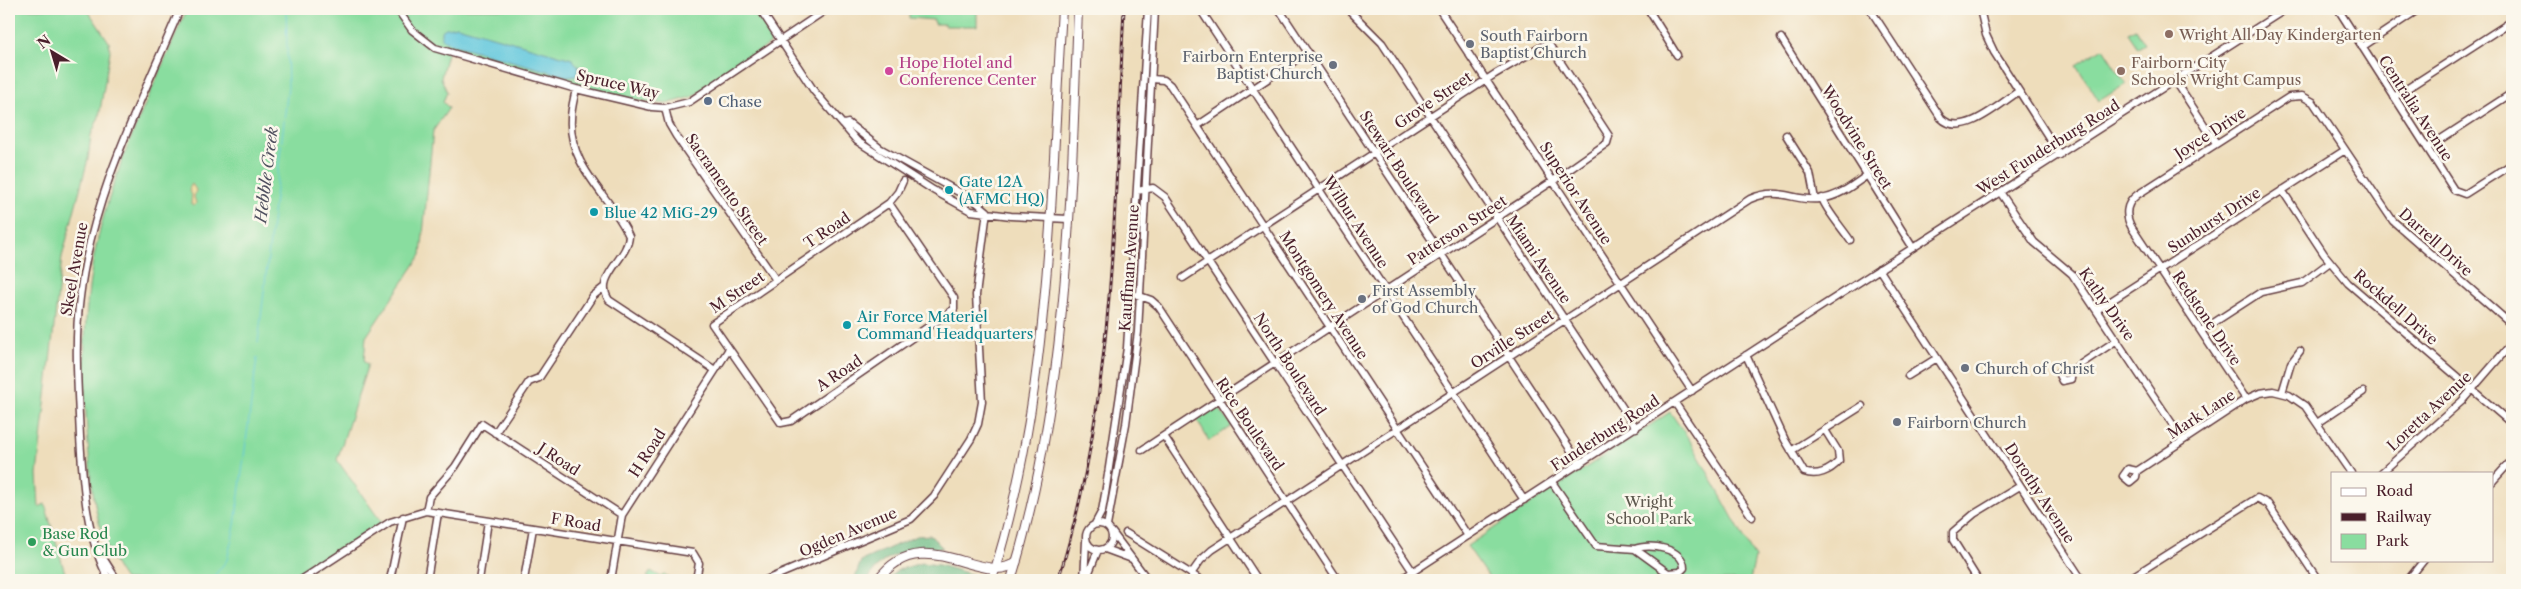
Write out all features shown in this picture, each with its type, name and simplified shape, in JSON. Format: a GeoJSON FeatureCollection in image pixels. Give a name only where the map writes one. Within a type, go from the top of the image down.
{"type":"FeatureCollection","features":[{"type":"Feature","properties":{"kind":"highway"},"geometry":{"type":"LineString","coordinates":[[878,580],[886,571],[900,562],[925,556],[993,577],[1016,562]]}},
{"type":"Feature","properties":{"kind":"main road"},"geometry":{"type":"LineString","coordinates":[[993,577],[1014,502],[1031,421],[1042,342],[1062,9]]}},
{"type":"Feature","properties":{"kind":"main road"},"geometry":{"type":"LineString","coordinates":[[1010,580],[1040,469],[1051,407],[1059,339],[1068,219],[1078,9]]}},
{"type":"Feature","properties":{"kind":"street","name":"Skeel Avenue"},"geometry":{"type":"LineString","coordinates":[[109,580],[97,549],[85,504],[77,366],[80,297],[86,257],[103,193],[180,9]]}},
{"type":"Feature","properties":{"kind":"street","name":"Spruce Way"},"geometry":{"type":"LineString","coordinates":[[397,9],[412,30],[435,48],[576,89],[652,108],[665,108],[689,102],[827,9]]}},
{"type":"Feature","properties":{"kind":"street"},"geometry":{"type":"LineString","coordinates":[[760,9],[814,91],[844,124],[844,128],[857,140],[908,174],[971,211],[1068,219]]}},
{"type":"Feature","properties":{"kind":"street","name":"Kauffman Avenue"},"geometry":{"type":"LineString","coordinates":[[1095,524],[1102,511],[1118,414],[1131,294],[1148,9]]}},
{"type":"Feature","properties":{"kind":"street","name":"Kauffman Avenue"},"geometry":{"type":"LineString","coordinates":[[1109,529],[1134,369],[1147,188],[1155,9]]}},
{"type":"Feature","properties":{"kind":"street","name":"Wilbur Avenue"},"geometry":{"type":"LineString","coordinates":[[1200,9],[1524,500]]}},
{"type":"Feature","properties":{"kind":"street","name":"Stewart Boulevard"},"geometry":{"type":"LineString","coordinates":[[1280,9],[1580,464]]}},
{"type":"Feature","properties":{"kind":"street","name":"Miami Avenue"},"geometry":{"type":"LineString","coordinates":[[1348,9],[1382,43],[1636,428]]}},
{"type":"Feature","properties":{"kind":"street","name":"Superior Avenue"},"geometry":{"type":"LineString","coordinates":[[1438,9],[1692,392]]}},
{"type":"Feature","properties":{"kind":"street"},"geometry":{"type":"LineString","coordinates":[[1648,9],[1678,55]]}},
{"type":"Feature","properties":{"kind":"street"},"geometry":{"type":"LineString","coordinates":[[1870,9],[1942,118],[1948,124],[1957,126],[1967,124],[2019,91]]}},
{"type":"Feature","properties":{"kind":"street"},"geometry":{"type":"LineString","coordinates":[[1980,9],[1989,42],[2060,155]]}},
{"type":"Feature","properties":{"kind":"street","name":"West Funderburg Road"},"geometry":{"type":"LineString","coordinates":[[1822,306],[2286,9]]}},
{"type":"Feature","properties":{"kind":"street","name":"Centralia Avenue"},"geometry":{"type":"LineString","coordinates":[[2338,9],[2454,190],[2459,194],[2468,192],[2512,164]]}},
{"type":"Feature","properties":{"kind":"street"},"geometry":{"type":"LineString","coordinates":[[2362,47],[2419,9]]}},
{"type":"Feature","properties":{"kind":"street"},"geometry":{"type":"LineString","coordinates":[[2394,97],[2512,21]]}},
{"type":"Feature","properties":{"kind":"street","name":"Woodvine Street"},"geometry":{"type":"LineString","coordinates":[[1781,38],[1913,248]]}},
{"type":"Feature","properties":{"kind":"street","name":"Grove Street"},"geometry":{"type":"LineString","coordinates":[[1183,278],[1264,227],[1486,80],[1548,43],[1608,134],[1608,142]]}},
{"type":"Feature","properties":{"kind":"street"},"geometry":{"type":"LineString","coordinates":[[1197,126],[1308,52]]}},
{"type":"Feature","properties":{"kind":"street","name":"Montgomery Avenue"},"geometry":{"type":"LineString","coordinates":[[1152,79],[1164,80],[1170,85],[1468,536]]}},
{"type":"Feature","properties":{"kind":"street"},"geometry":{"type":"LineString","coordinates":[[2176,80],[2216,144]]}},
{"type":"Feature","properties":{"kind":"street"},"geometry":{"type":"LineString","coordinates":[[495,433],[529,382],[539,378],[593,296],[603,288],[605,281],[627,247],[629,236],[586,173],[573,144],[571,118],[576,89]]}},
{"type":"Feature","properties":{"kind":"street"},"geometry":{"type":"LineString","coordinates":[[2426,148],[2512,93]]}},
{"type":"Feature","properties":{"kind":"street","name":"Joyce Drive"},"geometry":{"type":"LineString","coordinates":[[2134,197],[2285,99],[2302,96]]}},
{"type":"Feature","properties":{"kind":"street","name":"Darrell Drive"},"geometry":{"type":"LineString","coordinates":[[2302,96],[2313,102],[2396,225],[2512,326]]}},
{"type":"Feature","properties":{"kind":"street","name":"Sacramento Street"},"geometry":{"type":"LineString","coordinates":[[665,108],[669,124],[676,136],[776,280]]}},
{"type":"Feature","properties":{"kind":"street"},"geometry":{"type":"LineString","coordinates":[[844,124],[849,124],[881,149],[946,183],[987,211]]}},
{"type":"Feature","properties":{"kind":"street"},"geometry":{"type":"LineString","coordinates":[[1786,135],[1810,174],[1819,199],[1830,209],[1850,240]]}},
{"type":"Feature","properties":{"kind":"street","name":"Patterson Street"},"geometry":{"type":"LineString","coordinates":[[1142,450],[1442,255],[1608,142]]}},
{"type":"Feature","properties":{"kind":"street","name":"Sunburst Drive"},"geometry":{"type":"LineString","coordinates":[[2097,310],[2345,150]]}},
{"type":"Feature","properties":{"kind":"street","name":"T Road"},"geometry":{"type":"LineString","coordinates":[[776,280],[890,201],[912,166]]}},
{"type":"Feature","properties":{"kind":"street"},"geometry":{"type":"LineString","coordinates":[[1819,199],[1843,191],[1866,176]]}},
{"type":"Feature","properties":{"kind":"street"},"geometry":{"type":"LineString","coordinates":[[1136,191],[1147,188]]}},
{"type":"Feature","properties":{"kind":"street","name":"North Boulevard"},"geometry":{"type":"LineString","coordinates":[[1147,188],[1156,189],[1163,194],[1413,572]]}},
{"type":"Feature","properties":{"kind":"street","name":"Rockdell Drive"},"geometry":{"type":"LineString","coordinates":[[2282,190],[2330,262],[2354,288],[2512,424]]}},
{"type":"Feature","properties":{"kind":"street","name":"Kathy Drive"},"geometry":{"type":"LineString","coordinates":[[2000,192],[2034,242],[2065,266],[2097,310],[2183,440]]}},
{"type":"Feature","properties":{"kind":"street","name":"Orville Street"},"geometry":{"type":"LineString","coordinates":[[1191,574],[1205,556],[1231,538],[1620,283],[1759,195],[1781,193],[1819,199]]}},
{"type":"Feature","properties":{"kind":"street","name":"Redstone Drive"},"geometry":{"type":"LineString","coordinates":[[2134,197],[2128,205],[2127,218],[2132,228],[2246,400]]}},
{"type":"Feature","properties":{"kind":"street","name":"A Road"},"geometry":{"type":"LineString","coordinates":[[729,349],[776,419],[787,423],[951,312],[956,305],[954,298],[890,201]]}},
{"type":"Feature","properties":{"kind":"street","name":"Ogden Avenue"},"geometry":{"type":"LineString","coordinates":[[766,580],[911,519],[934,496],[971,439],[978,424],[982,402],[976,295],[987,211]]}},
{"type":"Feature","properties":{"kind":"street"},"geometry":{"type":"LineString","coordinates":[[2201,331],[2261,292],[2302,283],[2330,262]]}},
{"type":"Feature","properties":{"kind":"street","name":"Dorothy Avenue"},"geometry":{"type":"LineString","coordinates":[[1879,269],[2082,580]]}},
{"type":"Feature","properties":{"kind":"street","name":"M Street"},"geometry":{"type":"LineString","coordinates":[[729,349],[712,324],[776,280]]}},
{"type":"Feature","properties":{"kind":"street"},"geometry":{"type":"LineString","coordinates":[[603,288],[609,300],[715,370]]}},
{"type":"Feature","properties":{"kind":"street","name":"Rice Boulevard"},"geometry":{"type":"LineString","coordinates":[[1131,294],[1151,300],[1159,307],[1338,580]]}},
{"type":"Feature","properties":{"kind":"street","name":"Funderburg Road"},"geometry":{"type":"LineString","coordinates":[[1400,580],[1822,306]]}},
{"type":"Feature","properties":{"kind":"street"},"geometry":{"type":"LineString","coordinates":[[2072,370],[2117,340]]}},
{"type":"Feature","properties":{"kind":"street","name":"Loretta Avenue"},"geometry":{"type":"LineString","coordinates":[[2381,472],[2473,390],[2512,343]]}},
{"type":"Feature","properties":{"kind":"street","name":"H Road"},"geometry":{"type":"LineString","coordinates":[[611,580],[622,515],[729,349]]}},
{"type":"Feature","properties":{"kind":"street"},"geometry":{"type":"LineString","coordinates":[[2300,351],[2291,363],[2282,392],[2300,402],[2317,423],[2350,472]]}},
{"type":"Feature","properties":{"kind":"street"},"geometry":{"type":"LineString","coordinates":[[1746,355],[1791,451],[1801,470],[1808,474],[1819,474],[1839,461],[1839,454],[1825,430]]}},
{"type":"Feature","properties":{"kind":"street"},"geometry":{"type":"LineString","coordinates":[[1908,376],[1937,358]]}},
{"type":"Feature","properties":{"kind":"street","name":"Mark Lane"},"geometry":{"type":"LineString","coordinates":[[2137,471],[2246,400],[2264,392],[2282,392]]}},
{"type":"Feature","properties":{"kind":"street"},"geometry":{"type":"LineString","coordinates":[[2317,423],[2363,392]]}},
{"type":"Feature","properties":{"kind":"street"},"geometry":{"type":"LineString","coordinates":[[1675,402],[1752,517]]}},
{"type":"Feature","properties":{"kind":"street"},"geometry":{"type":"LineString","coordinates":[[1791,451],[1862,406]]}},
{"type":"Feature","properties":{"kind":"street","name":"J Road"},"geometry":{"type":"LineString","coordinates":[[426,512],[429,497],[455,466],[482,424],[622,515]]}},
{"type":"Feature","properties":{"kind":"street"},"geometry":{"type":"LineString","coordinates":[[1164,436],[1258,580]]}},
{"type":"Feature","properties":{"kind":"street"},"geometry":{"type":"LineString","coordinates":[[2494,480],[2512,460]]}},
{"type":"Feature","properties":{"kind":"street"},"geometry":{"type":"LineString","coordinates":[[1552,482],[1596,546],[1635,549],[1643,546],[1673,552],[1681,558],[1684,568],[1680,572],[1668,573],[1635,549]]}},
{"type":"Feature","properties":{"kind":"street"},"geometry":{"type":"LineString","coordinates":[[1978,580],[1953,540],[1953,532],[1962,523],[2020,486]]}},
{"type":"Feature","properties":{"kind":"street"},"geometry":{"type":"LineString","coordinates":[[2127,580],[2250,500],[2259,498],[2268,504],[2316,580]]}},
{"type":"Feature","properties":{"kind":"street","name":"F Road"},"geometry":{"type":"LineString","coordinates":[[301,580],[390,522],[426,512],[693,553],[700,563],[696,580]]}},
{"type":"Feature","properties":{"kind":"street"},"geometry":{"type":"LineString","coordinates":[[427,580],[438,513]]}},
{"type":"Feature","properties":{"kind":"street"},"geometry":{"type":"LineString","coordinates":[[390,580],[403,517]]}},
{"type":"Feature","properties":{"kind":"street"},"geometry":{"type":"LineString","coordinates":[[479,580],[488,521]]}},
{"type":"Feature","properties":{"kind":"street"},"geometry":{"type":"LineString","coordinates":[[1085,580],[1086,532],[1095,524],[1109,529],[1148,580]]}},
{"type":"Feature","properties":{"kind":"street"},"geometry":{"type":"LineString","coordinates":[[524,580],[533,528]]}},
{"type":"Feature","properties":{"kind":"street"},"geometry":{"type":"LineString","coordinates":[[1085,580],[1102,550],[1112,541],[1109,529]]}},
{"type":"Feature","properties":{"kind":"street"},"geometry":{"type":"LineString","coordinates":[[1126,533],[1200,580]]}},
{"type":"Feature","properties":{"kind":"street"},"geometry":{"type":"LineString","coordinates":[[1086,541],[1090,546],[1134,560]]}},
{"type":"Feature","properties":{"kind":"street","name":"Skeel Avenue"},"geometry":{"type":"LineString","coordinates":[[97,549],[117,580]]}},
{"type":"Feature","properties":{"kind":"street"},"geometry":{"type":"LineString","coordinates":[[2408,580],[2422,562]]}},
{"type":"Feature","properties":{"kind":"green space"},"geometry":{"type":"Polygon","coordinates":[[[9,9],[87,9],[109,42],[110,51],[99,117],[91,135],[88,159],[62,257],[37,474],[39,507],[45,504],[67,580],[9,580],[9,9]]]}},
{"type":"Feature","properties":{"kind":"green space"},"geometry":{"type":"Polygon","coordinates":[[[187,9],[755,9],[772,39],[770,44],[692,97],[666,104],[633,100],[448,49],[441,78],[447,92],[443,102],[449,108],[433,131],[421,255],[366,337],[364,362],[368,364],[337,460],[382,523],[294,580],[125,580],[115,565],[102,532],[91,479],[86,420],[85,350],[87,303],[94,256],[111,192],[134,130],[187,9]]]}},
{"type":"Feature","properties":{"kind":"green space"},"geometry":{"type":"Polygon","coordinates":[[[909,9],[977,9],[977,26],[945,26],[945,24],[935,24],[934,20],[909,18],[909,9]]]}},
{"type":"Feature","properties":{"kind":"green space"},"geometry":{"type":"Polygon","coordinates":[[[2135,29],[2145,44],[2138,48],[2128,33],[2135,29]]]}},
{"type":"Feature","properties":{"kind":"green space"},"geometry":{"type":"Polygon","coordinates":[[[2103,48],[2126,84],[2099,101],[2076,65],[2103,48]]]}},
{"type":"Feature","properties":{"kind":"green space"},"geometry":{"type":"Polygon","coordinates":[[[1217,406],[1232,426],[1209,441],[1197,420],[1217,406]]]}},
{"type":"Feature","properties":{"kind":"green space","name":"Wright School Park"},"geometry":{"type":"Polygon","coordinates":[[[1670,412],[1691,442],[1755,558],[1750,580],[1491,580],[1467,546],[1670,412]]]}},
{"type":"Feature","properties":{"kind":"green space"},"geometry":{"type":"Polygon","coordinates":[[[930,535],[943,548],[910,550],[900,553],[882,563],[874,570],[868,580],[854,580],[861,561],[916,536],[930,535]]]}},
{"type":"Feature","properties":{"kind":"green space"},"geometry":{"type":"Polygon","coordinates":[[[921,563],[939,565],[974,575],[977,580],[886,580],[898,570],[921,563]]]}},
{"type":"Feature","properties":{"kind":"green space"},"geometry":{"type":"Polygon","coordinates":[[[651,571],[661,577],[664,574],[669,578],[668,580],[653,580],[647,577],[651,571]]]}},
{"type":"Feature","properties":{"kind":"sand"},"geometry":{"type":"Polygon","coordinates":[[[192,184],[196,190],[194,197],[196,203],[194,206],[191,204],[192,195],[189,189],[192,184]]]}},
{"type":"Feature","properties":{"kind":"water"},"geometry":{"type":"Polygon","coordinates":[[[457,26],[572,59],[579,67],[576,76],[570,77],[558,74],[451,44],[441,38],[441,31],[457,26]]]}},
{"type":"Feature","properties":{"kind":"waterway","name":"Hebble Creek"},"geometry":{"type":"LineString","coordinates":[[258,343],[288,87],[286,9]]}},
{"type":"Feature","properties":{"kind":"waterway","name":"Hebble Creek"},"geometry":{"type":"LineString","coordinates":[[211,580],[227,560],[235,525],[257,358]]}},
{"type":"Feature","properties":{"kind":"railway"},"geometry":{"type":"LineString","coordinates":[[1058,580],[1077,511],[1091,441],[1102,370],[1114,224],[1124,9]]}},
{"type":"Feature","properties":{"kind":"place","name":"Wright All Day Kindergarten"},"geometry":{"type":"Point","coordinates":[2169,34]}},
{"type":"Feature","properties":{"kind":"place","name":"South Fairborn Baptist Church"},"geometry":{"type":"Point","coordinates":[1470,44]}},
{"type":"Feature","properties":{"kind":"place","name":"Fairborn Enterprise Baptist Church"},"geometry":{"type":"Point","coordinates":[1333,65]}},
{"type":"Feature","properties":{"kind":"place","name":"Hope Hotel and Conference Center"},"geometry":{"type":"Point","coordinates":[889,71]}},
{"type":"Feature","properties":{"kind":"place","name":"Fairborn City Schools Wright Campus"},"geometry":{"type":"Point","coordinates":[2121,71]}},
{"type":"Feature","properties":{"kind":"place","name":"Chase"},"geometry":{"type":"Point","coordinates":[708,101]}},
{"type":"Feature","properties":{"kind":"place","name":"Gate 12A (AFMC HQ)"},"geometry":{"type":"Point","coordinates":[949,190]}},
{"type":"Feature","properties":{"kind":"place","name":"Blue 42 MiG-29"},"geometry":{"type":"Point","coordinates":[594,212]}},
{"type":"Feature","properties":{"kind":"place","name":"First Assembly of God Church"},"geometry":{"type":"Point","coordinates":[1362,299]}},
{"type":"Feature","properties":{"kind":"place","name":"Air Force Materiel Command Headquarters"},"geometry":{"type":"Point","coordinates":[847,325]}},
{"type":"Feature","properties":{"kind":"place","name":"Church of Christ"},"geometry":{"type":"Point","coordinates":[1965,368]}},
{"type":"Feature","properties":{"kind":"place","name":"Fairborn Church"},"geometry":{"type":"Point","coordinates":[1897,422]}},
{"type":"Feature","properties":{"kind":"place","name":"Base Rod & Gun Club"},"geometry":{"type":"Point","coordinates":[32,542]}}]}
